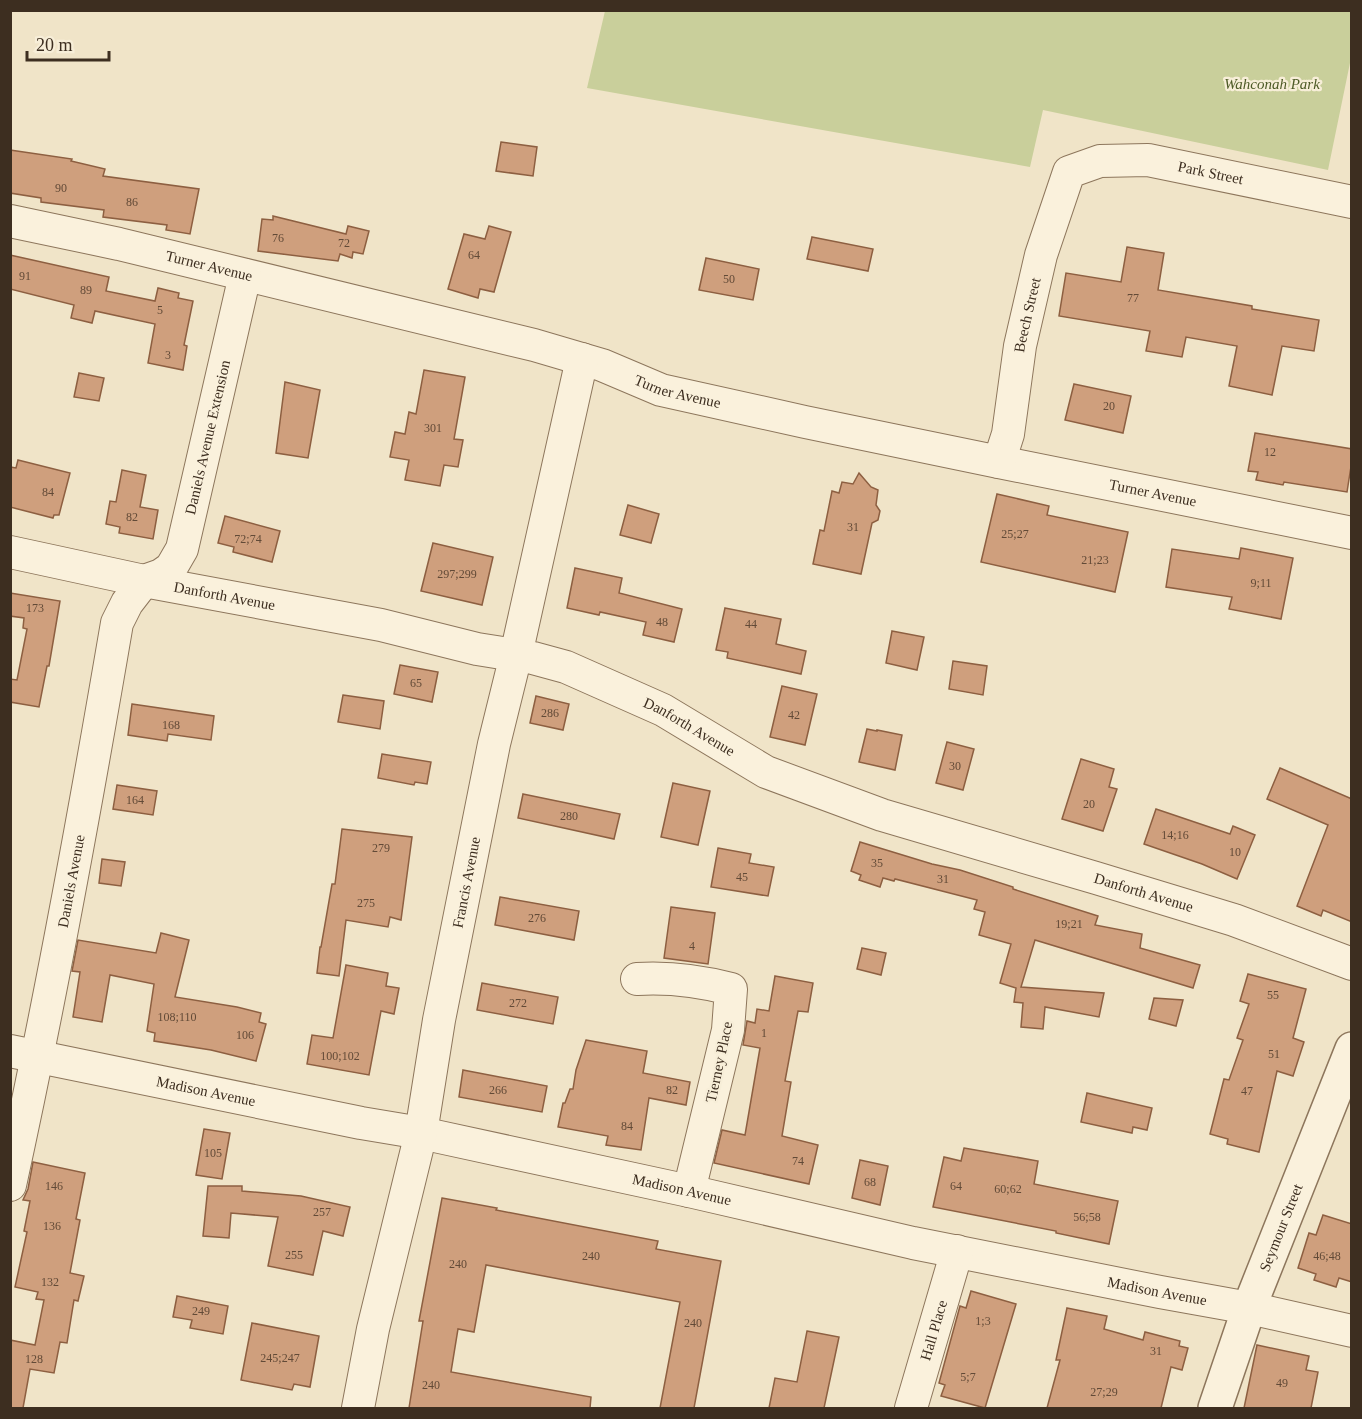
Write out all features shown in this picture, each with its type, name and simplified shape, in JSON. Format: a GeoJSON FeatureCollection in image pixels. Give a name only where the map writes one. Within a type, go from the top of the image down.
{"type":"FeatureCollection","features":[{"type":"Feature","properties":{"kind":"street","name":"Park Street"},"geometry":{"type":"LineString","coordinates":[[1069,172],[1100,161],[1148,160],[1352,202]]}},
{"type":"Feature","properties":{"kind":"street","name":"Beech Street"},"geometry":{"type":"LineString","coordinates":[[999,462],[1008,434],[1020,346],[1041,255],[1069,172]]}},
{"type":"Feature","properties":{"kind":"street","name":"Turner Avenue"},"geometry":{"type":"LineString","coordinates":[[10,221],[119,244],[511,340],[602,364],[661,390],[805,422],[1352,533]]}},
{"type":"Feature","properties":{"kind":"street","name":"Daniels Avenue Extension"},"geometry":{"type":"LineString","coordinates":[[144,581],[171,568],[182,549],[245,275]]}},
{"type":"Feature","properties":{"kind":"street","name":"Francis Avenue"},"geometry":{"type":"LineString","coordinates":[[358,1408],[373,1329],[421,1133],[439,1020],[494,744],[516,656],[582,359]]}},
{"type":"Feature","properties":{"kind":"street","name":"Danforth Avenue"},"geometry":{"type":"LineString","coordinates":[[10,552],[144,581],[381,625],[477,649],[533,658],[566,667],[663,710],[766,772],[882,815],[1234,921],[1352,964]]}},
{"type":"Feature","properties":{"kind":"street","name":"Daniels Avenue"},"geometry":{"type":"LineString","coordinates":[[10,1185],[24,1054],[83,822],[117,623],[127,603],[144,581]]}},
{"type":"Feature","properties":{"kind":"street","name":"Tierney Place"},"geometry":{"type":"LineString","coordinates":[[637,979],[660,977],[708,983],[731,989],[728,1030],[689,1191]]}},
{"type":"Feature","properties":{"kind":"street","name":"Seymour Street"},"geometry":{"type":"LineString","coordinates":[[1215,1408],[1250,1308],[1352,1049]]}},
{"type":"Feature","properties":{"kind":"street","name":"Madison Avenue"},"geometry":{"type":"LineString","coordinates":[[24,1054],[421,1133],[689,1191],[913,1243],[1250,1308],[1352,1331]]}},
{"type":"Feature","properties":{"kind":"street","name":"Hall Place"},"geometry":{"type":"LineString","coordinates":[[911,1408],[957,1251]]}},
{"type":"Feature","properties":{"kind":"green space","name":"Wahconah Park"},"geometry":{"type":"Polygon","coordinates":[[[605,11],[1351,11],[1351,58],[1328,170],[1043,110],[1030,167],[587,88],[605,11]]]}},
{"type":"Feature","properties":{"kind":"building"},"geometry":{"type":"Polygon","coordinates":[[[501,142],[537,147],[533,176],[496,171],[501,142]]]}},
{"type":"Feature","properties":{"kind":"building"},"geometry":{"type":"Polygon","coordinates":[[[10,150],[72,159],[71,161],[105,169],[103,176],[199,189],[190,234],[166,230],[167,225],[103,217],[104,210],[41,202],[41,198],[10,193],[10,150]]]}},
{"type":"Feature","properties":{"kind":"building"},"geometry":{"type":"Polygon","coordinates":[[[273,216],[346,234],[348,226],[369,231],[363,254],[353,252],[352,258],[340,254],[338,261],[258,251],[262,219],[273,220],[273,216]]]}},
{"type":"Feature","properties":{"kind":"building"},"geometry":{"type":"Polygon","coordinates":[[[489,226],[511,232],[494,292],[480,289],[478,298],[448,289],[464,234],[485,239],[489,226]]]}},
{"type":"Feature","properties":{"kind":"building"},"geometry":{"type":"Polygon","coordinates":[[[812,237],[873,249],[868,271],[807,259],[812,237]]]}},
{"type":"Feature","properties":{"kind":"building"},"geometry":{"type":"Polygon","coordinates":[[[1127,247],[1164,253],[1158,290],[1319,320],[1314,351],[1282,346],[1272,395],[1229,386],[1237,346],[1186,337],[1182,357],[1146,351],[1150,331],[1059,316],[1066,273],[1121,282],[1127,247]]]}},
{"type":"Feature","properties":{"kind":"building"},"geometry":{"type":"Polygon","coordinates":[[[10,255],[109,277],[106,291],[155,301],[158,288],[179,293],[178,298],[193,301],[184,345],[187,346],[183,370],[148,363],[155,324],[95,311],[92,323],[71,318],[74,305],[10,289],[10,255]]]}},
{"type":"Feature","properties":{"kind":"building"},"geometry":{"type":"Polygon","coordinates":[[[706,258],[759,269],[753,300],[699,290],[706,258]]]}},
{"type":"Feature","properties":{"kind":"building"},"geometry":{"type":"Polygon","coordinates":[[[424,370],[465,377],[454,439],[463,440],[458,467],[444,465],[440,486],[405,480],[409,460],[390,457],[395,432],[405,434],[409,412],[416,414],[424,370]]]}},
{"type":"Feature","properties":{"kind":"building"},"geometry":{"type":"Polygon","coordinates":[[[79,373],[104,378],[99,401],[74,397],[79,373]]]}},
{"type":"Feature","properties":{"kind":"building"},"geometry":{"type":"Polygon","coordinates":[[[285,382],[320,390],[308,458],[276,453],[285,382]]]}},
{"type":"Feature","properties":{"kind":"building"},"geometry":{"type":"Polygon","coordinates":[[[1074,384],[1131,396],[1123,433],[1065,420],[1074,384]]]}},
{"type":"Feature","properties":{"kind":"building"},"geometry":{"type":"Polygon","coordinates":[[[1255,433],[1352,449],[1347,492],[1256,480],[1258,472],[1248,471],[1255,433]]]}},
{"type":"Feature","properties":{"kind":"building"},"geometry":{"type":"Polygon","coordinates":[[[18,460],[70,473],[59,515],[54,515],[53,518],[10,507],[10,467],[16,468],[18,460]]]}},
{"type":"Feature","properties":{"kind":"building"},"geometry":{"type":"Polygon","coordinates":[[[122,470],[146,475],[140,507],[158,510],[153,539],[119,533],[120,527],[106,524],[110,501],[116,502],[122,470]]]}},
{"type":"Feature","properties":{"kind":"building"},"geometry":{"type":"Polygon","coordinates":[[[859,473],[871,487],[878,490],[876,505],[880,511],[878,520],[872,523],[861,574],[813,564],[820,530],[824,531],[832,491],[839,493],[842,482],[853,484],[859,473]]]}},
{"type":"Feature","properties":{"kind":"building"},"geometry":{"type":"Polygon","coordinates":[[[997,494],[1049,506],[1047,515],[1128,532],[1115,592],[981,562],[997,494]]]}},
{"type":"Feature","properties":{"kind":"building"},"geometry":{"type":"Polygon","coordinates":[[[628,505],[659,514],[651,543],[620,535],[628,505]]]}},
{"type":"Feature","properties":{"kind":"building"},"geometry":{"type":"Polygon","coordinates":[[[225,516],[280,531],[272,562],[233,552],[234,547],[218,543],[225,516]]]}},
{"type":"Feature","properties":{"kind":"building"},"geometry":{"type":"Polygon","coordinates":[[[433,543],[493,557],[482,605],[421,591],[433,543]]]}},
{"type":"Feature","properties":{"kind":"building"},"geometry":{"type":"Polygon","coordinates":[[[1241,548],[1293,558],[1281,619],[1229,609],[1232,597],[1166,587],[1172,549],[1239,559],[1241,548]]]}},
{"type":"Feature","properties":{"kind":"building"},"geometry":{"type":"Polygon","coordinates":[[[575,568],[622,578],[619,593],[682,609],[674,642],[643,635],[646,622],[600,612],[599,615],[567,608],[575,568]]]}},
{"type":"Feature","properties":{"kind":"building"},"geometry":{"type":"Polygon","coordinates":[[[10,593],[60,601],[49,666],[47,666],[39,707],[10,702],[10,679],[17,680],[27,629],[23,628],[24,618],[10,616],[10,593]]]}},
{"type":"Feature","properties":{"kind":"building"},"geometry":{"type":"Polygon","coordinates":[[[725,608],[781,619],[776,644],[806,651],[801,674],[727,658],[728,652],[716,650],[725,608]]]}},
{"type":"Feature","properties":{"kind":"building"},"geometry":{"type":"Polygon","coordinates":[[[892,631],[924,637],[917,670],[886,663],[892,631]]]}},
{"type":"Feature","properties":{"kind":"building"},"geometry":{"type":"Polygon","coordinates":[[[953,661],[987,666],[983,695],[949,689],[953,661]]]}},
{"type":"Feature","properties":{"kind":"building"},"geometry":{"type":"Polygon","coordinates":[[[400,665],[438,672],[432,702],[394,694],[400,665]]]}},
{"type":"Feature","properties":{"kind":"building"},"geometry":{"type":"Polygon","coordinates":[[[782,686],[817,694],[805,745],[770,737],[782,686]]]}},
{"type":"Feature","properties":{"kind":"building"},"geometry":{"type":"Polygon","coordinates":[[[343,695],[384,701],[380,729],[338,722],[343,695]]]}},
{"type":"Feature","properties":{"kind":"building"},"geometry":{"type":"Polygon","coordinates":[[[536,696],[569,704],[563,730],[530,723],[536,696]]]}},
{"type":"Feature","properties":{"kind":"building"},"geometry":{"type":"Polygon","coordinates":[[[132,704],[214,716],[211,740],[168,734],[167,741],[128,735],[132,704]]]}},
{"type":"Feature","properties":{"kind":"building"},"geometry":{"type":"Polygon","coordinates":[[[867,729],[902,735],[895,770],[859,762],[867,729]]]}},
{"type":"Feature","properties":{"kind":"building"},"geometry":{"type":"Polygon","coordinates":[[[947,742],[974,749],[963,790],[936,783],[947,742]]]}},
{"type":"Feature","properties":{"kind":"building"},"geometry":{"type":"Polygon","coordinates":[[[382,754],[431,762],[427,784],[415,782],[414,785],[378,778],[382,754]]]}},
{"type":"Feature","properties":{"kind":"building"},"geometry":{"type":"Polygon","coordinates":[[[1081,759],[1114,769],[1109,787],[1117,789],[1103,831],[1062,819],[1081,759]]]}},
{"type":"Feature","properties":{"kind":"building"},"geometry":{"type":"Polygon","coordinates":[[[1280,768],[1352,799],[1352,922],[1323,910],[1321,916],[1297,906],[1328,825],[1267,799],[1280,768]]]}},
{"type":"Feature","properties":{"kind":"building"},"geometry":{"type":"Polygon","coordinates":[[[673,783],[710,791],[698,845],[661,837],[673,783]]]}},
{"type":"Feature","properties":{"kind":"building"},"geometry":{"type":"Polygon","coordinates":[[[117,785],[157,791],[153,815],[113,809],[117,785]]]}},
{"type":"Feature","properties":{"kind":"building"},"geometry":{"type":"Polygon","coordinates":[[[523,794],[620,814],[614,839],[518,818],[523,794]]]}},
{"type":"Feature","properties":{"kind":"building"},"geometry":{"type":"Polygon","coordinates":[[[1156,809],[1230,834],[1233,826],[1255,835],[1237,879],[1144,844],[1156,809]]]}},
{"type":"Feature","properties":{"kind":"building"},"geometry":{"type":"Polygon","coordinates":[[[342,829],[412,837],[401,920],[390,917],[388,927],[346,920],[339,976],[317,973],[332,884],[335,884],[342,829]]]}},
{"type":"Feature","properties":{"kind":"building"},"geometry":{"type":"Polygon","coordinates":[[[860,842],[960,870],[1098,916],[1095,925],[1142,934],[1140,948],[1200,965],[1193,988],[1035,940],[1021,987],[1104,993],[1099,1017],[1045,1007],[1043,1029],[1021,1027],[1023,1003],[1014,1002],[1016,988],[1000,983],[1011,944],[979,935],[985,912],[974,909],[977,900],[895,879],[894,881],[883,878],[880,887],[859,880],[861,875],[851,871],[860,842]]]}},
{"type":"Feature","properties":{"kind":"building"},"geometry":{"type":"Polygon","coordinates":[[[718,848],[751,854],[749,863],[774,867],[768,896],[711,887],[718,848]]]}},
{"type":"Feature","properties":{"kind":"building"},"geometry":{"type":"Polygon","coordinates":[[[102,859],[125,862],[121,886],[99,883],[102,859]]]}},
{"type":"Feature","properties":{"kind":"building"},"geometry":{"type":"Polygon","coordinates":[[[500,897],[579,911],[574,940],[495,925],[500,897]]]}},
{"type":"Feature","properties":{"kind":"building"},"geometry":{"type":"Polygon","coordinates":[[[671,907],[715,913],[708,964],[664,958],[671,907]]]}},
{"type":"Feature","properties":{"kind":"building"},"geometry":{"type":"Polygon","coordinates":[[[161,933],[189,940],[175,997],[261,1013],[259,1022],[266,1024],[256,1061],[211,1050],[154,1041],[155,1033],[147,1031],[154,984],[110,975],[102,1022],[73,1017],[80,972],[72,971],[78,940],[156,953],[161,933]]]}},
{"type":"Feature","properties":{"kind":"building"},"geometry":{"type":"Polygon","coordinates":[[[862,948],[886,953],[881,975],[857,969],[862,948]]]}},
{"type":"Feature","properties":{"kind":"building"},"geometry":{"type":"Polygon","coordinates":[[[346,965],[388,973],[386,986],[399,988],[394,1014],[381,1011],[369,1075],[307,1064],[312,1035],[333,1038],[346,965]]]}},
{"type":"Feature","properties":{"kind":"building"},"geometry":{"type":"Polygon","coordinates":[[[1248,974],[1306,989],[1293,1038],[1304,1042],[1293,1076],[1277,1071],[1259,1152],[1227,1144],[1228,1139],[1210,1134],[1224,1079],[1229,1080],[1243,1040],[1237,1038],[1249,1004],[1240,1001],[1248,974]]]}},
{"type":"Feature","properties":{"kind":"building"},"geometry":{"type":"Polygon","coordinates":[[[775,976],[813,983],[808,1012],[798,1011],[785,1081],[791,1082],[782,1136],[818,1145],[809,1184],[714,1163],[722,1130],[745,1135],[760,1048],[743,1045],[747,1021],[755,1023],[757,1009],[769,1011],[775,976]]]}},
{"type":"Feature","properties":{"kind":"building"},"geometry":{"type":"Polygon","coordinates":[[[482,983],[558,997],[553,1024],[477,1010],[482,983]]]}},
{"type":"Feature","properties":{"kind":"building"},"geometry":{"type":"Polygon","coordinates":[[[1154,998],[1183,1000],[1176,1026],[1149,1019],[1154,998]]]}},
{"type":"Feature","properties":{"kind":"building"},"geometry":{"type":"Polygon","coordinates":[[[586,1040],[647,1051],[643,1073],[690,1082],[686,1105],[649,1098],[641,1150],[606,1145],[608,1136],[558,1127],[563,1103],[570,1089],[573,1089],[576,1070],[586,1040]]]}},
{"type":"Feature","properties":{"kind":"building"},"geometry":{"type":"Polygon","coordinates":[[[463,1070],[547,1086],[542,1112],[459,1097],[463,1070]]]}},
{"type":"Feature","properties":{"kind":"building"},"geometry":{"type":"Polygon","coordinates":[[[1087,1093],[1152,1108],[1147,1130],[1133,1127],[1132,1133],[1081,1122],[1087,1093]]]}},
{"type":"Feature","properties":{"kind":"building"},"geometry":{"type":"Polygon","coordinates":[[[204,1129],[230,1133],[222,1179],[196,1175],[204,1129]]]}},
{"type":"Feature","properties":{"kind":"building"},"geometry":{"type":"Polygon","coordinates":[[[964,1148],[1038,1161],[1034,1184],[1118,1201],[1109,1244],[1056,1233],[1056,1231],[933,1207],[944,1157],[961,1161],[964,1148]]]}},
{"type":"Feature","properties":{"kind":"building"},"geometry":{"type":"Polygon","coordinates":[[[860,1160],[888,1166],[880,1205],[852,1198],[860,1160]]]}},
{"type":"Feature","properties":{"kind":"building"},"geometry":{"type":"Polygon","coordinates":[[[33,1162],[85,1173],[76,1219],[80,1220],[70,1273],[84,1276],[78,1301],[74,1300],[67,1343],[60,1342],[54,1373],[30,1369],[23,1408],[10,1408],[10,1340],[35,1345],[44,1300],[36,1299],[38,1292],[15,1287],[27,1232],[24,1231],[30,1201],[23,1200],[28,1189],[33,1162]]]}},
{"type":"Feature","properties":{"kind":"building"},"geometry":{"type":"Polygon","coordinates":[[[208,1186],[242,1186],[242,1191],[301,1196],[350,1207],[343,1236],[323,1231],[313,1275],[268,1266],[278,1217],[231,1213],[229,1238],[203,1236],[208,1186]]]}},
{"type":"Feature","properties":{"kind":"building"},"geometry":{"type":"Polygon","coordinates":[[[442,1198],[658,1241],[656,1249],[721,1261],[694,1408],[660,1408],[680,1302],[486,1265],[474,1332],[458,1329],[451,1372],[591,1397],[590,1408],[409,1408],[423,1321],[419,1321],[442,1198]]]}},
{"type":"Feature","properties":{"kind":"building"},"geometry":{"type":"Polygon","coordinates":[[[1323,1215],[1352,1224],[1352,1282],[1339,1278],[1336,1287],[1314,1280],[1316,1274],[1298,1268],[1309,1233],[1316,1235],[1323,1215]]]}},
{"type":"Feature","properties":{"kind":"building"},"geometry":{"type":"Polygon","coordinates":[[[971,1291],[1016,1304],[985,1408],[941,1396],[945,1385],[939,1383],[960,1306],[966,1308],[971,1291]]]}},
{"type":"Feature","properties":{"kind":"building"},"geometry":{"type":"Polygon","coordinates":[[[177,1296],[228,1306],[223,1334],[190,1328],[192,1320],[173,1317],[177,1296]]]}},
{"type":"Feature","properties":{"kind":"building"},"geometry":{"type":"Polygon","coordinates":[[[1067,1308],[1107,1316],[1104,1329],[1143,1340],[1145,1332],[1180,1341],[1179,1346],[1188,1348],[1182,1370],[1171,1367],[1161,1408],[1047,1408],[1060,1360],[1056,1360],[1067,1308]]]}},
{"type":"Feature","properties":{"kind":"building"},"geometry":{"type":"Polygon","coordinates":[[[252,1323],[319,1336],[310,1387],[294,1384],[292,1390],[241,1380],[252,1323]]]}},
{"type":"Feature","properties":{"kind":"building"},"geometry":{"type":"Polygon","coordinates":[[[807,1331],[839,1337],[824,1408],[769,1408],[775,1378],[797,1382],[807,1331]]]}},
{"type":"Feature","properties":{"kind":"building"},"geometry":{"type":"Polygon","coordinates":[[[1257,1345],[1309,1356],[1306,1370],[1318,1372],[1311,1408],[1244,1408],[1257,1345]]]}}]}
